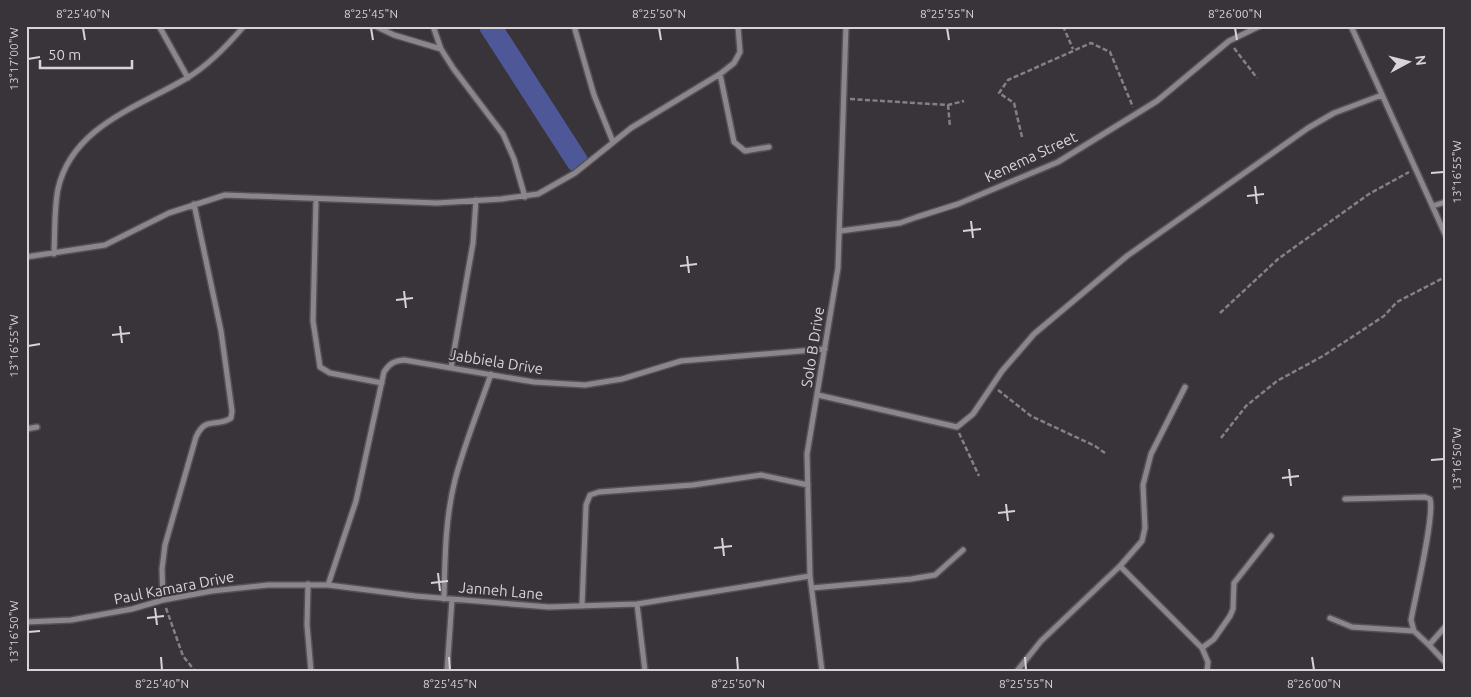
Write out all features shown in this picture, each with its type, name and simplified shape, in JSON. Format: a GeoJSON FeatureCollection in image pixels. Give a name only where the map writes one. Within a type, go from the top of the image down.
{"type":"FeatureCollection","features":[{"type":"Feature","properties":{"kind":"street"},"geometry":{"type":"LineString","coordinates":[[159,26],[188,78]]}},
{"type":"Feature","properties":{"kind":"street"},"geometry":{"type":"LineString","coordinates":[[54,254],[58,188],[78,145],[117,116],[188,78],[215,57],[244,26]]}},
{"type":"Feature","properties":{"kind":"street"},"geometry":{"type":"LineString","coordinates":[[375,26],[394,35],[441,49]]}},
{"type":"Feature","properties":{"kind":"street"},"geometry":{"type":"LineString","coordinates":[[432,26],[441,49],[453,68],[503,134],[518,168],[525,197]]}},
{"type":"Feature","properties":{"kind":"street"},"geometry":{"type":"LineString","coordinates":[[574,26],[594,95],[613,142]]}},
{"type":"Feature","properties":{"kind":"street"},"geometry":{"type":"LineString","coordinates":[[26,257],[104,245],[139,227],[194,204],[226,195],[384,203],[525,197],[554,186],[638,124],[720,74],[734,63],[740,52],[738,26]]}},
{"type":"Feature","properties":{"kind":"street","name":"Solo B Drive"},"geometry":{"type":"LineString","coordinates":[[822,671],[810,576],[809,437],[826,349],[838,268],[846,26]]}},
{"type":"Feature","properties":{"kind":"street","name":"Kenema Street"},"geometry":{"type":"LineString","coordinates":[[840,231],[900,223],[958,204],[1058,162],[1157,102],[1229,41],[1260,26]]}},
{"type":"Feature","properties":{"kind":"street"},"geometry":{"type":"LineString","coordinates":[[1351,26],[1445,234]]}},
{"type":"Feature","properties":{"kind":"street"},"geometry":{"type":"LineString","coordinates":[[720,74],[734,142],[744,151],[769,147]]}},
{"type":"Feature","properties":{"kind":"street"},"geometry":{"type":"LineString","coordinates":[[818,395],[957,427],[974,414],[1002,371],[1034,334],[1127,256],[1308,128],[1334,113],[1382,94]]}},
{"type":"Feature","properties":{"kind":"street"},"geometry":{"type":"LineString","coordinates":[[316,199],[313,321],[320,367],[330,373],[382,383]]}},
{"type":"Feature","properties":{"kind":"street"},"geometry":{"type":"LineString","coordinates":[[451,368],[474,243],[476,200]]}},
{"type":"Feature","properties":{"kind":"street"},"geometry":{"type":"LineString","coordinates":[[1433,206],[1445,202]]}},
{"type":"Feature","properties":{"kind":"street"},"geometry":{"type":"LineString","coordinates":[[163,600],[162,569],[165,545],[196,437],[200,428],[209,423],[231,418],[221,331],[194,204]]}},
{"type":"Feature","properties":{"kind":"street","name":"Jabbiela Drive"},"geometry":{"type":"LineString","coordinates":[[328,584],[356,501],[384,372],[389,364],[394,361],[404,360],[534,382],[602,384],[681,361],[826,349]]}},
{"type":"Feature","properties":{"kind":"street"},"geometry":{"type":"LineString","coordinates":[[444,598],[446,543],[455,479],[491,374]]}},
{"type":"Feature","properties":{"kind":"street"},"geometry":{"type":"LineString","coordinates":[[1016,671],[1046,635],[1120,566],[1142,541],[1145,528],[1143,485],[1151,454],[1185,388]]}},
{"type":"Feature","properties":{"kind":"street"},"geometry":{"type":"LineString","coordinates":[[26,429],[38,427]]}},
{"type":"Feature","properties":{"kind":"street"},"geometry":{"type":"LineString","coordinates":[[582,606],[586,505],[590,495],[599,492],[693,485],[761,475],[808,484]]}},
{"type":"Feature","properties":{"kind":"street"},"geometry":{"type":"LineString","coordinates":[[1345,499],[1425,497],[1430,499],[1432,505],[1411,620],[1414,631],[1445,662]]}},
{"type":"Feature","properties":{"kind":"street"},"geometry":{"type":"LineString","coordinates":[[1202,648],[1214,639],[1230,616],[1234,602],[1234,583],[1271,536]]}},
{"type":"Feature","properties":{"kind":"street"},"geometry":{"type":"LineString","coordinates":[[812,588],[935,575],[963,550]]}},
{"type":"Feature","properties":{"kind":"street"},"geometry":{"type":"LineString","coordinates":[[1120,566],[1202,648],[1208,662],[1207,671]]}},
{"type":"Feature","properties":{"kind":"street","name":"Janneh Lane"},"geometry":{"type":"LineString","coordinates":[[328,584],[452,599],[549,607],[637,604],[709,594],[810,576]]}},
{"type":"Feature","properties":{"kind":"street"},"geometry":{"type":"LineString","coordinates":[[308,584],[307,625],[311,671]]}},
{"type":"Feature","properties":{"kind":"street","name":"Paul Kamara Drive"},"geometry":{"type":"LineString","coordinates":[[26,622],[70,620],[132,609],[163,600],[212,591],[328,584]]}},
{"type":"Feature","properties":{"kind":"street"},"geometry":{"type":"LineString","coordinates":[[447,671],[452,599]]}},
{"type":"Feature","properties":{"kind":"street"},"geometry":{"type":"LineString","coordinates":[[637,604],[644,671]]}},
{"type":"Feature","properties":{"kind":"street"},"geometry":{"type":"LineString","coordinates":[[1330,618],[1352,627],[1414,631]]}},
{"type":"Feature","properties":{"kind":"street"},"geometry":{"type":"LineString","coordinates":[[1429,645],[1445,627]]}},
{"type":"Feature","properties":{"kind":"path"},"geometry":{"type":"LineString","coordinates":[[1063,26],[1073,49]]}},
{"type":"Feature","properties":{"kind":"path"},"geometry":{"type":"LineString","coordinates":[[1229,41],[1257,78]]}},
{"type":"Feature","properties":{"kind":"path"},"geometry":{"type":"LineString","coordinates":[[1022,137],[1014,103],[999,92],[1008,80],[1073,49],[1091,43],[1110,52],[1137,115]]}},
{"type":"Feature","properties":{"kind":"path"},"geometry":{"type":"LineString","coordinates":[[844,99],[948,105],[964,101]]}},
{"type":"Feature","properties":{"kind":"path"},"geometry":{"type":"LineString","coordinates":[[948,105],[950,128]]}},
{"type":"Feature","properties":{"kind":"path"},"geometry":{"type":"LineString","coordinates":[[1220,313],[1278,259],[1369,194],[1416,167]]}},
{"type":"Feature","properties":{"kind":"path"},"geometry":{"type":"LineString","coordinates":[[1221,438],[1246,406],[1277,382],[1323,356],[1384,316],[1397,302],[1445,278]]}},
{"type":"Feature","properties":{"kind":"path"},"geometry":{"type":"LineString","coordinates":[[993,386],[1031,416],[1095,446],[1105,453]]}},
{"type":"Feature","properties":{"kind":"path"},"geometry":{"type":"LineString","coordinates":[[957,427],[979,476]]}},
{"type":"Feature","properties":{"kind":"path"},"geometry":{"type":"LineString","coordinates":[[163,600],[183,656],[194,671]]}},
{"type":"Feature","properties":{"kind":"waterway"},"geometry":{"type":"LineString","coordinates":[[490,26],[577,161]]}}]}
